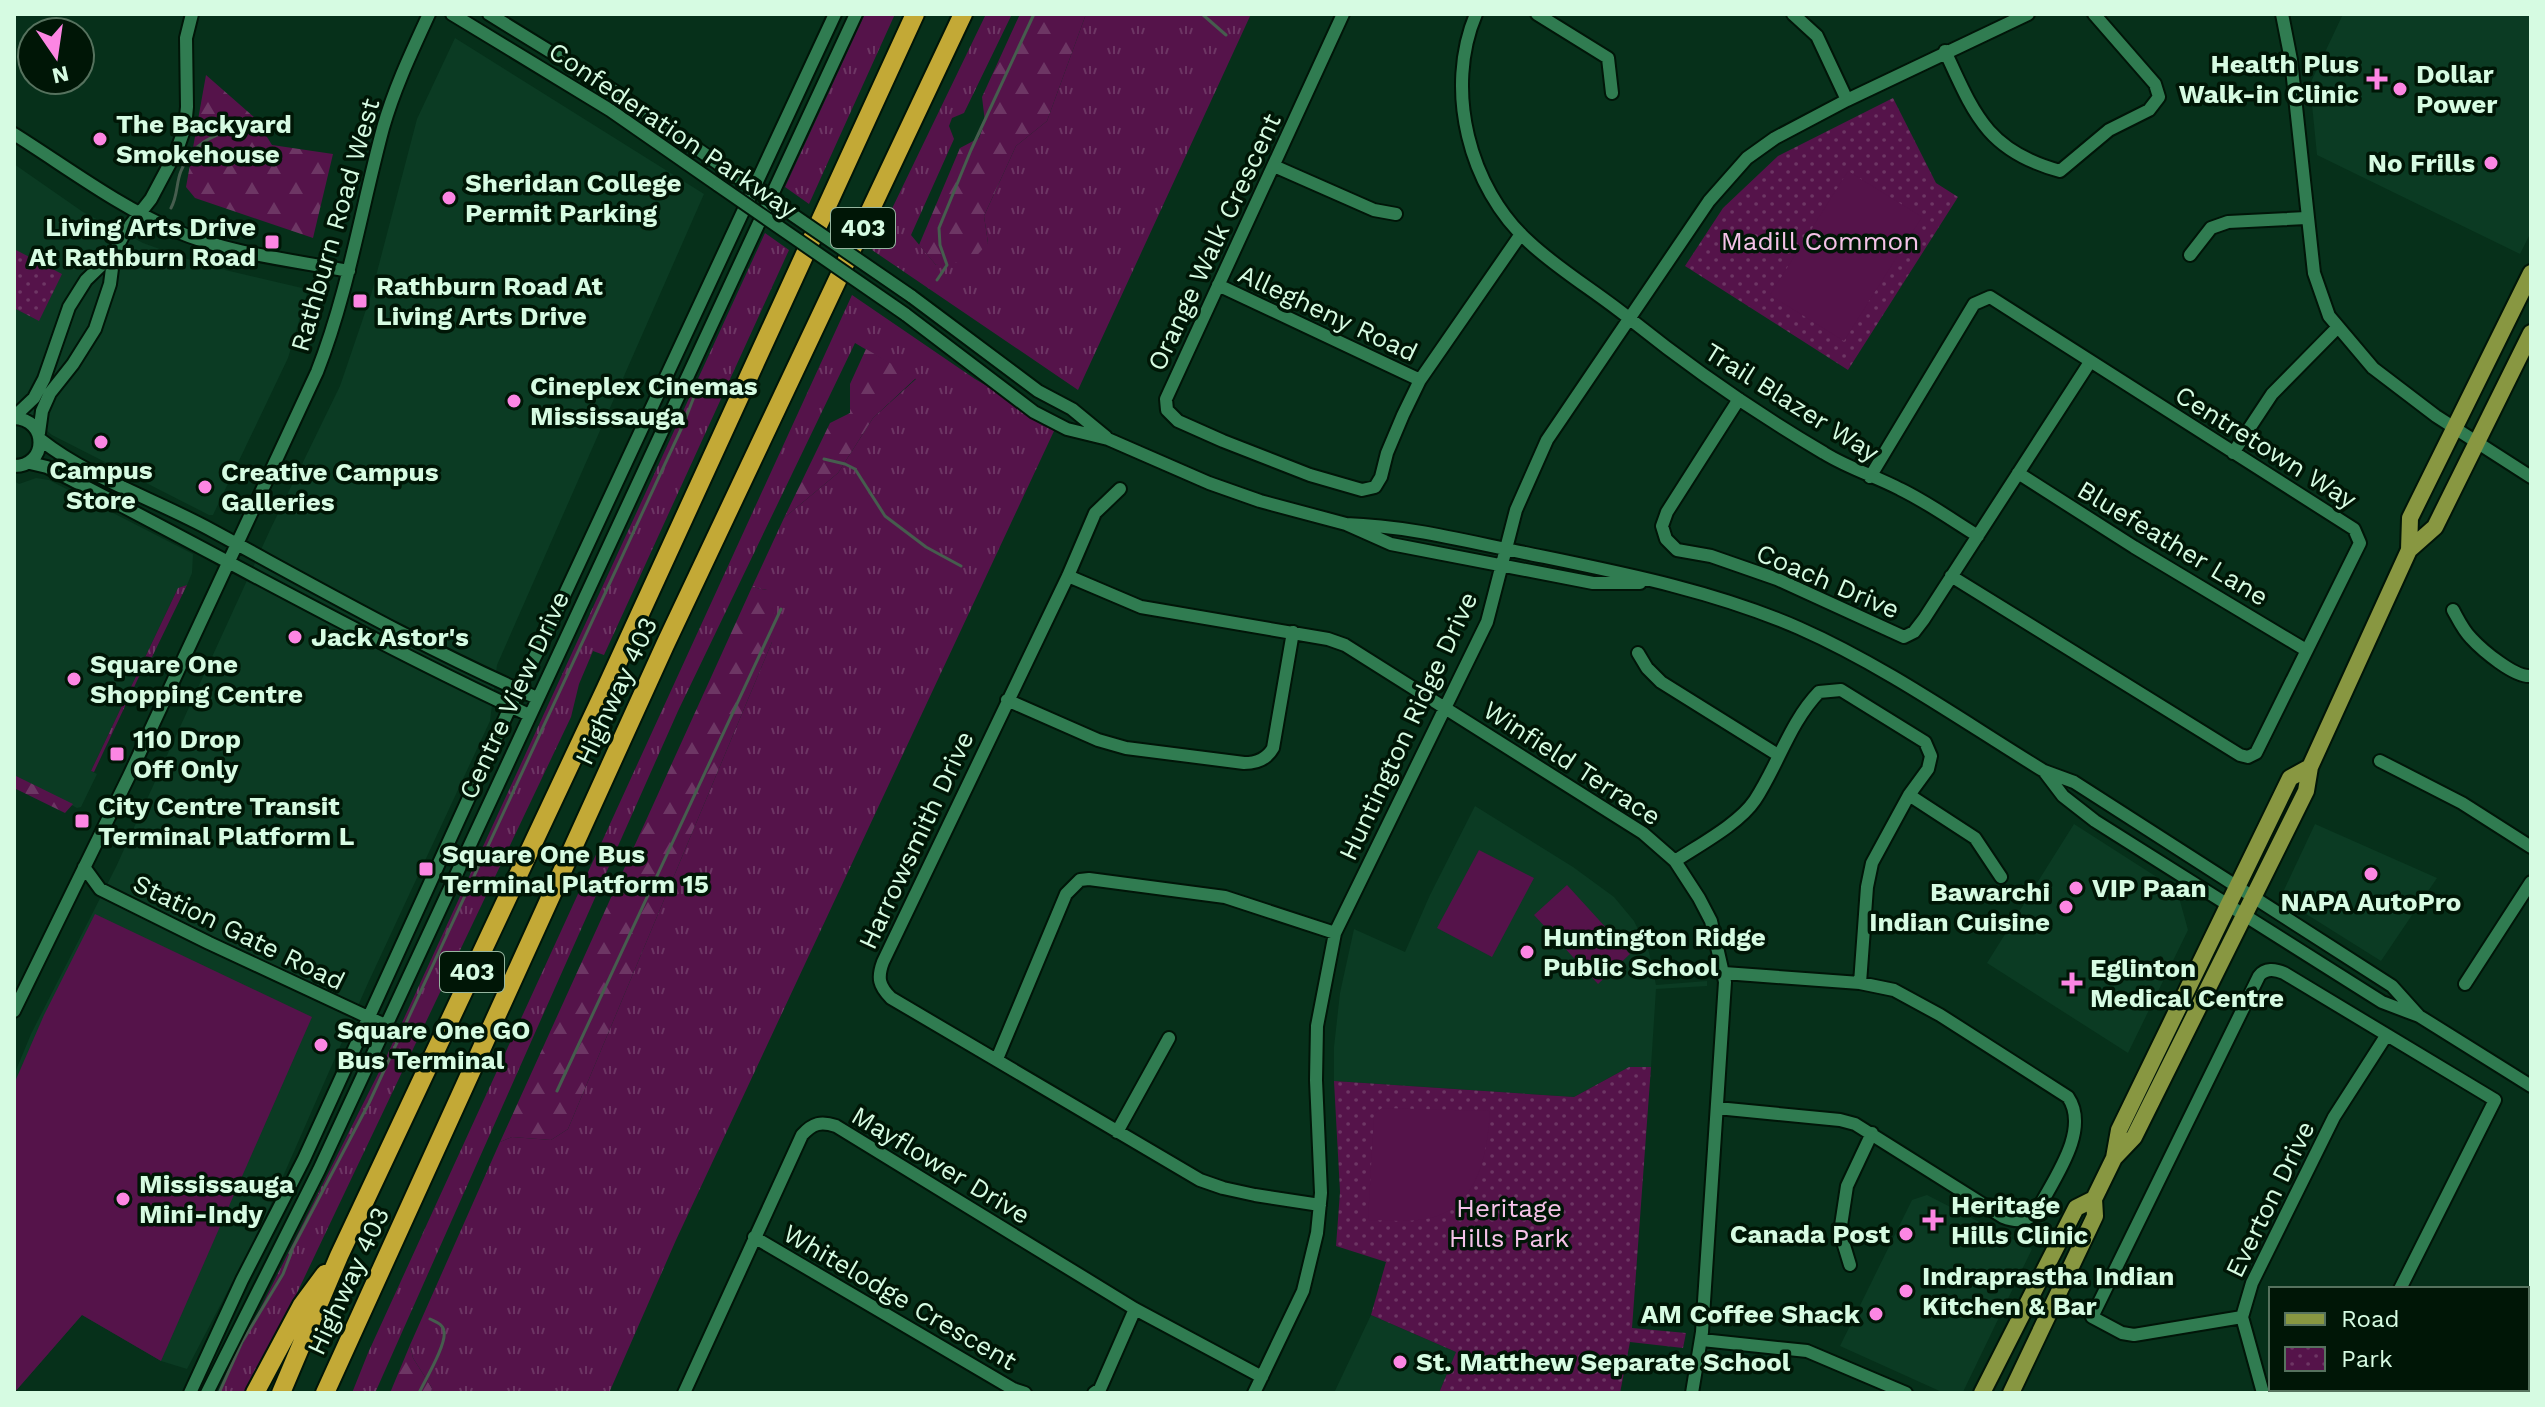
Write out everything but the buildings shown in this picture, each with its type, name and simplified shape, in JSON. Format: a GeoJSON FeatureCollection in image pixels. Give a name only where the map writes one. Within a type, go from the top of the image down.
{"type":"FeatureCollection","features":[{"type":"Feature","properties":{"kind":"highway","name":"Highway 403"},"geometry":{"type":"LineString","coordinates":[[281,1393],[339,1256],[606,688],[915,14]]}},
{"type":"Feature","properties":{"kind":"highway","name":"Highway 403"},"geometry":{"type":"LineString","coordinates":[[325,1393],[665,645],[963,14]]}},
{"type":"Feature","properties":{"kind":"highway"},"geometry":{"type":"LineString","coordinates":[[255,1393],[302,1305],[339,1256]]}},
{"type":"Feature","properties":{"kind":"highway"},"geometry":{"type":"LineString","coordinates":[[339,1393],[362,1313]]}},
{"type":"Feature","properties":{"kind":"main road"},"geometry":{"type":"LineString","coordinates":[[2114,1158],[2134,1137],[2306,791],[2310,767],[2409,550],[2410,518],[2531,273]]}},
{"type":"Feature","properties":{"kind":"main road"},"geometry":{"type":"LineString","coordinates":[[2409,550],[2435,527],[2531,333]]}},
{"type":"Feature","properties":{"kind":"main road"},"geometry":{"type":"LineString","coordinates":[[2011,1393],[2095,1216],[2094,1199],[2114,1158],[2119,1130],[2290,778],[2310,767]]}},
{"type":"Feature","properties":{"kind":"main road"},"geometry":{"type":"LineString","coordinates":[[1982,1393],[2076,1208],[2094,1199]]}},
{"type":"Feature","properties":{"kind":"street"},"geometry":{"type":"LineString","coordinates":[[14,418],[34,398],[44,379],[64,321],[86,280],[114,253],[125,232],[151,199],[177,150],[185,127],[186,38],[192,14]]}},
{"type":"Feature","properties":{"kind":"street","name":"Rathburn Road West"},"geometry":{"type":"LineString","coordinates":[[14,1011],[317,372],[337,316],[384,125],[429,14]]}},
{"type":"Feature","properties":{"kind":"street","name":"Confederation Parkway"},"geometry":{"type":"LineString","coordinates":[[452,14],[610,110],[905,314],[1034,412],[1067,429],[1108,439],[1209,483],[1260,501],[1346,524],[1391,544],[1593,583],[1659,583]]}},
{"type":"Feature","properties":{"kind":"street","name":"Confederation Parkway"},"geometry":{"type":"LineString","coordinates":[[489,14],[616,92],[911,296],[1038,391],[1072,409],[1108,439]]}},
{"type":"Feature","properties":{"kind":"street","name":"Centre View Drive"},"geometry":{"type":"LineString","coordinates":[[190,1393],[242,1280],[304,1159],[518,690],[549,630],[835,14]]}},
{"type":"Feature","properties":{"kind":"street","name":"Centre View Drive"},"geometry":{"type":"LineString","coordinates":[[207,1393],[319,1170],[856,14]]}},
{"type":"Feature","properties":{"kind":"street","name":"Orange Walk Crescent"},"geometry":{"type":"LineString","coordinates":[[1343,14],[1166,399],[1167,410],[1178,421],[1310,475],[1362,490],[1375,487],[1420,380],[1521,234]]}},
{"type":"Feature","properties":{"kind":"street","name":"Trail Blazer Way"},"geometry":{"type":"LineString","coordinates":[[1476,14],[1464,63],[1463,99],[1469,141],[1482,178],[1521,234],[1739,399],[1825,454],[1900,488],[1978,536]]}},
{"type":"Feature","properties":{"kind":"street"},"geometry":{"type":"LineString","coordinates":[[1537,14],[1608,58],[1612,93]]}},
{"type":"Feature","properties":{"kind":"street"},"geometry":{"type":"LineString","coordinates":[[1793,14],[1817,36],[1847,100]]}},
{"type":"Feature","properties":{"kind":"street","name":"Huntington Ridge Drive"},"geometry":{"type":"LineString","coordinates":[[1254,1393],[1303,1291],[1317,1233],[1320,1205],[1317,1026],[1335,933],[1487,622],[1516,510],[1547,440],[1709,201],[1747,158],[1775,138],[1847,100],[2028,14]]}},
{"type":"Feature","properties":{"kind":"street"},"geometry":{"type":"LineString","coordinates":[[1945,51],[1979,121],[1995,138],[2036,165],[2060,171],[2109,130],[2149,110],[2159,97],[2155,84],[2094,14]]}},
{"type":"Feature","properties":{"kind":"street"},"geometry":{"type":"LineString","coordinates":[[2282,14],[2291,60],[2314,273],[2329,316],[2373,368],[2531,477]]}},
{"type":"Feature","properties":{"kind":"street"},"geometry":{"type":"LineString","coordinates":[[14,134],[139,214],[179,232],[220,245],[349,271]]}},
{"type":"Feature","properties":{"kind":"street"},"geometry":{"type":"LineString","coordinates":[[1274,166],[1374,210],[1396,214]]}},
{"type":"Feature","properties":{"kind":"street"},"geometry":{"type":"LineString","coordinates":[[2190,255],[2211,228],[2228,222],[2306,218]]}},
{"type":"Feature","properties":{"kind":"street"},"geometry":{"type":"LineString","coordinates":[[30,463],[36,457],[42,411],[50,393],[94,332],[110,284],[114,253]]}},
{"type":"Feature","properties":{"kind":"street","name":"Allegheny Road"},"geometry":{"type":"LineString","coordinates":[[1218,285],[1420,380]]}},
{"type":"Feature","properties":{"kind":"street","name":"Centretown Way"},"geometry":{"type":"LineString","coordinates":[[1870,477],[1970,310],[1981,299],[1990,297],[2354,529],[2360,543],[2256,753],[2248,757],[1951,576]]}},
{"type":"Feature","properties":{"kind":"street"},"geometry":{"type":"LineString","coordinates":[[2233,453],[2272,394],[2337,328]]}},
{"type":"Feature","properties":{"kind":"street","name":"Coach Drive"},"geometry":{"type":"LineString","coordinates":[[1739,399],[1667,512],[1662,526],[1666,539],[1677,550],[1711,556],[1777,579],[1904,637],[1914,632],[2090,362]]}},
{"type":"Feature","properties":{"kind":"street"},"geometry":{"type":"LineString","coordinates":[[14,418],[29,421],[40,437],[68,459],[237,544],[421,644],[537,698]]}},
{"type":"Feature","properties":{"kind":"street"},"geometry":{"type":"LineString","coordinates":[[14,466],[30,463],[47,467],[353,629],[529,715]]}},
{"type":"Feature","properties":{"kind":"street","name":"Bluefeather Lane"},"geometry":{"type":"LineString","coordinates":[[2018,473],[2306,650]]}},
{"type":"Feature","properties":{"kind":"street","name":"Harrowsmith Drive"},"geometry":{"type":"LineString","coordinates":[[1120,489],[1095,513],[1068,576],[878,973],[879,983],[891,998],[1182,1171],[1223,1188],[1320,1205]]}},
{"type":"Feature","properties":{"kind":"street","name":"Confederation Parkway"},"geometry":{"type":"LineString","coordinates":[[1346,524],[1389,525],[1595,566],[1756,612],[1829,642],[2044,771],[2074,782],[2255,896],[2392,986],[2419,1016]]}},
{"type":"Feature","properties":{"kind":"street","name":"Winfield Terrace"},"geometry":{"type":"LineString","coordinates":[[1068,576],[1141,607],[1293,632],[1345,645],[1621,817],[1675,861],[1711,921],[1724,973],[1702,1340],[1692,1393]]}},
{"type":"Feature","properties":{"kind":"street"},"geometry":{"type":"LineString","coordinates":[[2453,610],[2470,637],[2512,671],[2523,677],[2531,676]]}},
{"type":"Feature","properties":{"kind":"street"},"geometry":{"type":"LineString","coordinates":[[1007,700],[1098,740],[1126,748],[1257,762],[1269,755],[1273,748],[1293,632]]}},
{"type":"Feature","properties":{"kind":"street"},"geometry":{"type":"LineString","coordinates":[[1638,653],[1661,682],[1778,755]]}},
{"type":"Feature","properties":{"kind":"street"},"geometry":{"type":"LineString","coordinates":[[1675,861],[1744,813],[1755,800],[1778,755],[1819,692],[1841,690],[1925,742],[1931,756],[1928,769],[1909,795],[1872,863],[1867,887],[1860,983]]}},
{"type":"Feature","properties":{"kind":"street"},"geometry":{"type":"LineString","coordinates":[[2380,761],[2462,803],[2531,847]]}},
{"type":"Feature","properties":{"kind":"street","name":"Confederation Parkway"},"geometry":{"type":"LineString","coordinates":[[2044,771],[2063,796],[2095,821],[2382,1002],[2419,1016]]}},
{"type":"Feature","properties":{"kind":"street"},"geometry":{"type":"LineString","coordinates":[[1909,795],[1975,838],[2001,877]]}},
{"type":"Feature","properties":{"kind":"street","name":"Station Gate Road"},"geometry":{"type":"LineString","coordinates":[[84,867],[100,889],[385,1025]]}},
{"type":"Feature","properties":{"kind":"street"},"geometry":{"type":"LineString","coordinates":[[997,1059],[1066,894],[1080,880],[1225,897],[1335,933]]}},
{"type":"Feature","properties":{"kind":"street"},"geometry":{"type":"LineString","coordinates":[[2465,984],[2531,882]]}},
{"type":"Feature","properties":{"kind":"street"},"geometry":{"type":"LineString","coordinates":[[2242,1317],[2134,1335],[2122,1333],[2092,1317],[2260,973],[2277,970],[2284,973],[2495,1100],[2401,1287]]}},
{"type":"Feature","properties":{"kind":"street"},"geometry":{"type":"LineString","coordinates":[[1717,1108],[1840,1120],[1872,1133],[2003,1217],[2021,1221],[2036,1213],[2075,1136],[2077,1119],[2075,1106],[2068,1097],[1940,1015],[1894,990],[1860,983],[1724,973]]}},
{"type":"Feature","properties":{"kind":"street"},"geometry":{"type":"LineString","coordinates":[[2419,1016],[2531,1086]]}},
{"type":"Feature","properties":{"kind":"street","name":"Everton Drive"},"geometry":{"type":"LineString","coordinates":[[2263,1393],[2242,1317],[2252,1283],[2334,1117],[2386,1036]]}},
{"type":"Feature","properties":{"kind":"street"},"geometry":{"type":"LineString","coordinates":[[1117,1132],[1169,1038]]}},
{"type":"Feature","properties":{"kind":"street","name":"Mayflower Drive"},"geometry":{"type":"LineString","coordinates":[[684,1393],[802,1135],[817,1123],[825,1122],[1135,1309],[1262,1377]]}},
{"type":"Feature","properties":{"kind":"street"},"geometry":{"type":"LineString","coordinates":[[1850,1265],[1840,1232],[1847,1186],[1872,1133]]}},
{"type":"Feature","properties":{"kind":"street","name":"Whitelodge Crescent"},"geometry":{"type":"LineString","coordinates":[[754,1237],[1013,1389],[1025,1393]]}},
{"type":"Feature","properties":{"kind":"street"},"geometry":{"type":"LineString","coordinates":[[1094,1393],[1100,1389],[1135,1309]]}},
{"type":"Feature","properties":{"kind":"street"},"geometry":{"type":"LineString","coordinates":[[1702,1340],[1807,1351],[1906,1393]]}},
{"type":"Feature","properties":{"kind":"shaded area"},"geometry":{"type":"Polygon","coordinates":[[[2343,14],[2531,14],[2531,232],[2520,254],[2317,155],[2310,84],[2343,14]]]}},
{"type":"Feature","properties":{"kind":"shaded area"},"geometry":{"type":"Polygon","coordinates":[[[455,38],[704,194],[497,665],[490,721],[368,983],[259,1231],[187,1369],[161,1361],[82,1315],[14,1393],[14,1075],[31,1034],[116,867],[270,530],[340,386],[371,295],[417,119],[455,38]]]}},
{"type":"Feature","properties":{"kind":"shaded area"},"geometry":{"type":"Polygon","coordinates":[[[14,164],[83,212],[143,243],[204,265],[302,288],[307,294],[288,358],[213,515],[52,435],[29,416],[14,411],[14,164]]]}},
{"type":"Feature","properties":{"kind":"shaded area","name":"Square One Shopping Centre"},"geometry":{"type":"Polygon","coordinates":[[[36,478],[49,480],[193,554],[192,573],[187,585],[178,588],[91,771],[97,774],[81,807],[77,808],[14,775],[14,481],[19,484],[36,478]]]}},
{"type":"Feature","properties":{"kind":"shaded area","name":"Huntington Ridge Public School"},"geometry":{"type":"Polygon","coordinates":[[[1475,806],[1573,867],[1614,897],[1634,921],[1649,952],[1656,985],[1707,981],[1707,986],[1656,989],[1651,1067],[1629,1067],[1574,1097],[1334,1081],[1340,993],[1354,929],[1405,952],[1475,806]]]}},
{"type":"Feature","properties":{"kind":"shaded area"},"geometry":{"type":"Polygon","coordinates":[[[2074,824],[2177,890],[2188,930],[2128,1053],[1987,963],[2074,824]]]}},
{"type":"Feature","properties":{"kind":"shaded area"},"geometry":{"type":"Polygon","coordinates":[[[2315,824],[2437,878],[2381,961],[2287,902],[2284,890],[2315,824]]]}},
{"type":"Feature","properties":{"kind":"shaded area"},"geometry":{"type":"Polygon","coordinates":[[[1927,1195],[2032,1249],[1960,1393],[1944,1393],[1840,1346],[1912,1200],[1927,1195]]]}},
{"type":"Feature","properties":{"kind":"shaded area","name":"St. Matthew Separate School"},"geometry":{"type":"Polygon","coordinates":[[[1371,1315],[1456,1352],[1439,1393],[1334,1393],[1371,1315]]]}},
{"type":"Feature","properties":{"kind":"green space"},"geometry":{"type":"Polygon","coordinates":[[[865,14],[895,14],[809,204],[785,187],[865,14]]]}},
{"type":"Feature","properties":{"kind":"green space"},"geometry":{"type":"Polygon","coordinates":[[[986,14],[1012,14],[964,113],[952,118],[949,126],[954,139],[911,235],[936,265],[988,243],[984,216],[1016,146],[1047,121],[1086,14],[1251,14],[1078,390],[872,250],[986,14]]]}},
{"type":"Feature","properties":{"kind":"green space"},"geometry":{"type":"Polygon","coordinates":[[[1020,14],[1086,14],[1047,121],[1016,146],[984,216],[988,243],[972,261],[936,265],[919,245],[960,148],[979,138],[985,122],[982,97],[1020,14]]]}},
{"type":"Feature","properties":{"kind":"green space"},"geometry":{"type":"Polygon","coordinates":[[[206,75],[255,118],[272,145],[333,154],[313,238],[195,198],[186,187],[206,75]]]}},
{"type":"Feature","properties":{"kind":"green space","name":"Madill Common"},"geometry":{"type":"Polygon","coordinates":[[[1893,98],[1936,183],[1958,197],[1848,370],[1685,266],[1723,208],[1778,156],[1893,98]]]}},
{"type":"Feature","properties":{"kind":"green space"},"geometry":{"type":"Polygon","coordinates":[[[1848,171],[1922,217],[1844,341],[1770,295],[1848,171]]]}},
{"type":"Feature","properties":{"kind":"green space"},"geometry":{"type":"Polygon","coordinates":[[[765,233],[789,250],[604,655],[593,651],[579,684],[571,717],[286,1316],[245,1393],[218,1393],[383,1064],[765,233]]]}},
{"type":"Feature","properties":{"kind":"green space"},"geometry":{"type":"Polygon","coordinates":[[[14,249],[62,274],[39,321],[14,308],[14,249]]]}},
{"type":"Feature","properties":{"kind":"green space"},"geometry":{"type":"Polygon","coordinates":[[[852,295],[975,379],[1051,423],[1054,431],[676,1240],[609,1393],[431,1393],[432,1388],[413,1358],[410,1345],[500,1142],[512,1137],[551,1140],[568,1129],[772,642],[767,590],[752,587],[784,518],[838,473],[873,418],[916,379],[855,343],[678,711],[375,1393],[352,1393],[368,1353],[852,295]]]}},
{"type":"Feature","properties":{"kind":"green space"},"geometry":{"type":"Polygon","coordinates":[[[866,349],[916,378],[873,418],[838,473],[784,518],[830,423],[850,413],[850,384],[866,349]]]}},
{"type":"Feature","properties":{"kind":"green space"},"geometry":{"type":"Polygon","coordinates":[[[187,585],[152,657],[144,666],[94,772],[91,771],[178,588],[187,585]]]}},
{"type":"Feature","properties":{"kind":"green space"},"geometry":{"type":"Polygon","coordinates":[[[752,587],[767,590],[776,601],[772,642],[568,1129],[551,1140],[512,1137],[500,1142],[752,587]]]}},
{"type":"Feature","properties":{"kind":"green space"},"geometry":{"type":"Polygon","coordinates":[[[14,775],[73,804],[65,813],[14,788],[14,775]]]}},
{"type":"Feature","properties":{"kind":"green space"},"geometry":{"type":"Polygon","coordinates":[[[1479,850],[1534,878],[1492,957],[1437,928],[1479,850]]]}},
{"type":"Feature","properties":{"kind":"green space"},"geometry":{"type":"Polygon","coordinates":[[[1567,885],[1630,954],[1598,984],[1534,915],[1567,885]]]}},
{"type":"Feature","properties":{"kind":"green space","name":"Mississauga Mini-Indy"},"geometry":{"type":"Polygon","coordinates":[[[95,914],[312,1017],[161,1361],[82,1315],[14,1393],[14,1084],[44,1015],[95,914]]]}},
{"type":"Feature","properties":{"kind":"green space","name":"Heritage Hills Park"},"geometry":{"type":"Polygon","coordinates":[[[1629,1067],[1651,1067],[1632,1328],[1686,1333],[1683,1348],[1630,1342],[1620,1393],[1439,1393],[1456,1352],[1371,1315],[1386,1262],[1336,1246],[1340,1192],[1334,1081],[1574,1097],[1629,1067]]]}},
{"type":"Feature","properties":{"kind":"green space"},"geometry":{"type":"Polygon","coordinates":[[[1382,1108],[1490,1111],[1486,1147],[1475,1181],[1466,1196],[1454,1207],[1438,1216],[1418,1220],[1368,1220],[1374,1114],[1382,1108]]]}},
{"type":"Feature","properties":{"kind":"green space"},"geometry":{"type":"Polygon","coordinates":[[[410,1345],[413,1358],[432,1388],[431,1393],[390,1393],[410,1345]]]}},
{"type":"Feature","properties":{"kind":"waterway"},"geometry":{"type":"LineString","coordinates":[[937,280],[947,265],[940,245],[939,228],[971,150],[1034,14]]}},
{"type":"Feature","properties":{"kind":"waterway"},"geometry":{"type":"LineString","coordinates":[[1202,14],[1226,35]]}},
{"type":"Feature","properties":{"kind":"waterway"},"geometry":{"type":"LineString","coordinates":[[171,208],[181,171],[191,153],[213,137],[240,126]]}},
{"type":"Feature","properties":{"kind":"waterway"},"geometry":{"type":"LineString","coordinates":[[290,1253],[369,1103],[683,425],[699,384]]}},
{"type":"Feature","properties":{"kind":"waterway"},"geometry":{"type":"LineString","coordinates":[[824,459],[855,469],[885,516],[926,547],[961,566]]}},
{"type":"Feature","properties":{"kind":"waterway"},"geometry":{"type":"LineString","coordinates":[[557,1091],[781,609]]}},
{"type":"Feature","properties":{"kind":"waterway"},"geometry":{"type":"LineString","coordinates":[[219,1393],[242,1342],[283,1274],[292,1251]]}},
{"type":"Feature","properties":{"kind":"waterway"},"geometry":{"type":"LineString","coordinates":[[419,1393],[444,1337],[442,1327],[430,1319]]}},
{"type":"Feature","properties":{"kind":"place","name":"Health Plus Walk-in Clinic"},"geometry":{"type":"Point","coordinates":[2377,79]}},
{"type":"Feature","properties":{"kind":"place","name":"Dollar Power"},"geometry":{"type":"Point","coordinates":[2400,89]}},
{"type":"Feature","properties":{"kind":"place","name":"The Backyard Smokehouse"},"geometry":{"type":"Point","coordinates":[100,139]}},
{"type":"Feature","properties":{"kind":"place","name":"No Frills"},"geometry":{"type":"Point","coordinates":[2491,163]}},
{"type":"Feature","properties":{"kind":"place","name":"Sheridan College Permit Parking"},"geometry":{"type":"Point","coordinates":[449,198]}},
{"type":"Feature","properties":{"kind":"place","name":"Living Arts Drive At Rathburn Road"},"geometry":{"type":"Point","coordinates":[272,242]}},
{"type":"Feature","properties":{"kind":"place","name":"Rathburn Road At Living Arts Drive"},"geometry":{"type":"Point","coordinates":[360,301]}},
{"type":"Feature","properties":{"kind":"place","name":"Cineplex Cinemas Mississauga"},"geometry":{"type":"Point","coordinates":[514,401]}},
{"type":"Feature","properties":{"kind":"place","name":"Campus Store"},"geometry":{"type":"Point","coordinates":[101,442]}},
{"type":"Feature","properties":{"kind":"place","name":"Creative Campus Galleries"},"geometry":{"type":"Point","coordinates":[205,487]}},
{"type":"Feature","properties":{"kind":"place","name":"Jack Astor's"},"geometry":{"type":"Point","coordinates":[295,637]}},
{"type":"Feature","properties":{"kind":"place","name":"Square One Shopping Centre"},"geometry":{"type":"Point","coordinates":[74,679]}},
{"type":"Feature","properties":{"kind":"place","name":"110 Drop Off Only"},"geometry":{"type":"Point","coordinates":[117,754]}},
{"type":"Feature","properties":{"kind":"place","name":"City Centre Transit Terminal Platform L"},"geometry":{"type":"Point","coordinates":[82,821]}},
{"type":"Feature","properties":{"kind":"place","name":"Square One Bus Terminal Platform 15"},"geometry":{"type":"Point","coordinates":[426,869]}},
{"type":"Feature","properties":{"kind":"place","name":"NAPA AutoPro"},"geometry":{"type":"Point","coordinates":[2371,874]}},
{"type":"Feature","properties":{"kind":"place","name":"VIP Paan"},"geometry":{"type":"Point","coordinates":[2076,888]}},
{"type":"Feature","properties":{"kind":"place","name":"Bawarchi Indian Cuisine"},"geometry":{"type":"Point","coordinates":[2066,907]}},
{"type":"Feature","properties":{"kind":"place","name":"Huntington Ridge Public School"},"geometry":{"type":"Point","coordinates":[1527,952]}},
{"type":"Feature","properties":{"kind":"place","name":"Eglinton Medical Centre"},"geometry":{"type":"Point","coordinates":[2072,983]}},
{"type":"Feature","properties":{"kind":"place","name":"Square One GO Bus Terminal"},"geometry":{"type":"Point","coordinates":[321,1045]}},
{"type":"Feature","properties":{"kind":"place","name":"Mississauga Mini-Indy"},"geometry":{"type":"Point","coordinates":[123,1199]}},
{"type":"Feature","properties":{"kind":"place","name":"Heritage Hills Clinic"},"geometry":{"type":"Point","coordinates":[1933,1220]}},
{"type":"Feature","properties":{"kind":"place","name":"Canada Post"},"geometry":{"type":"Point","coordinates":[1906,1234]}},
{"type":"Feature","properties":{"kind":"place","name":"Indraprastha Indian Kitchen & Bar"},"geometry":{"type":"Point","coordinates":[1906,1291]}},
{"type":"Feature","properties":{"kind":"place","name":"AM Coffee Shack"},"geometry":{"type":"Point","coordinates":[1876,1314]}},
{"type":"Feature","properties":{"kind":"place","name":"St. Matthew Separate School"},"geometry":{"type":"Point","coordinates":[1400,1362]}}]}
